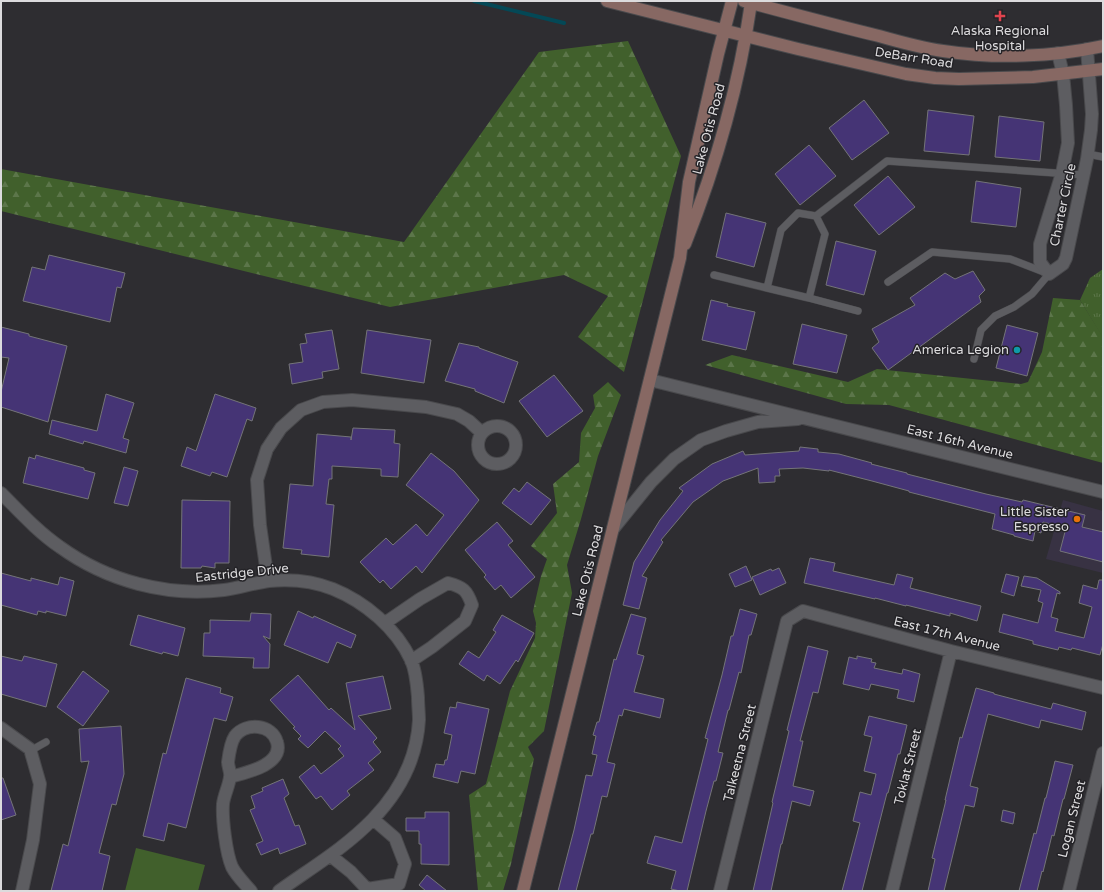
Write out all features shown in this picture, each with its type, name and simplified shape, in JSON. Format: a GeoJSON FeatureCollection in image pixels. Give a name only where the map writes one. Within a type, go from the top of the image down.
{"type":"FeatureCollection","features":[{"type":"Feature","properties":{"kind":"main road","name":"DeBarr Road"},"geometry":{"type":"LineString","coordinates":[[607,1],[724,31],[906,74],[935,78],[1005,78],[1063,74],[1103,68]]}},
{"type":"Feature","properties":{"kind":"main road","name":"Lake Otis Road"},"geometry":{"type":"LineString","coordinates":[[680,258],[689,182],[732,1]]}},
{"type":"Feature","properties":{"kind":"main road","name":"DeBarr Road"},"geometry":{"type":"LineString","coordinates":[[748,2],[839,27],[920,47],[944,51],[1008,56],[1058,53],[1103,46]]}},
{"type":"Feature","properties":{"kind":"main road","name":"Lake Otis Road"},"geometry":{"type":"LineString","coordinates":[[523,891],[680,258],[707,188],[720,146],[746,36],[748,2]]}},
{"type":"Feature","properties":{"kind":"street","name":"Charter Circle"},"geometry":{"type":"LineString","coordinates":[[1058,53],[1063,74],[1068,143],[1062,173],[1040,244],[1040,262],[1049,274],[1063,264],[1066,258],[1088,154],[1092,114],[1087,49]]}},
{"type":"Feature","properties":{"kind":"street","name":"East 16th Avenue"},"geometry":{"type":"LineString","coordinates":[[650,380],[810,418],[1103,492]]}},
{"type":"Feature","properties":{"kind":"street"},"geometry":{"type":"LineString","coordinates":[[268,581],[260,525],[257,480],[267,449],[281,428],[301,410],[323,402],[352,400],[426,407],[457,414],[469,421],[482,433]]}},
{"type":"Feature","properties":{"kind":"street","name":"East 16th Avenue"},"geometry":{"type":"LineString","coordinates":[[613,528],[651,482],[674,458],[701,440],[758,422],[810,418]]}},
{"type":"Feature","properties":{"kind":"street","name":"Eastridge Drive"},"geometry":{"type":"LineString","coordinates":[[1,493],[35,527],[61,548],[88,564],[113,576],[147,586],[186,592],[224,590],[268,581],[303,581],[332,588],[354,599],[385,623],[400,641],[412,661],[417,686],[419,720],[415,748],[408,768],[398,788],[373,819],[331,856],[279,891]]}},
{"type":"Feature","properties":{"kind":"street"},"geometry":{"type":"LineString","coordinates":[[385,623],[420,599],[448,583],[460,586],[468,594],[472,605],[465,621],[412,661]]}},
{"type":"Feature","properties":{"kind":"street","name":"East 17th Avenue"},"geometry":{"type":"LineString","coordinates":[[787,621],[803,611],[951,651],[1103,688]]}},
{"type":"Feature","properties":{"kind":"street","name":"Talkeetna Street"},"geometry":{"type":"LineString","coordinates":[[720,891],[787,621]]}},
{"type":"Feature","properties":{"kind":"street","name":"Toklat Street"},"geometry":{"type":"LineString","coordinates":[[892,891],[951,651]]}},
{"type":"Feature","properties":{"kind":"street"},"geometry":{"type":"LineString","coordinates":[[230,777],[250,772],[271,760],[278,747],[277,741],[273,735],[264,729],[253,726],[241,730],[234,737],[230,748],[228,763],[230,777],[223,804],[224,835],[232,867],[251,891]]}},
{"type":"Feature","properties":{"kind":"street"},"geometry":{"type":"LineString","coordinates":[[1,728],[30,749],[40,784],[32,840],[22,891]]}},
{"type":"Feature","properties":{"kind":"street","name":"Logan Street"},"geometry":{"type":"LineString","coordinates":[[1069,891],[1103,753]]}},
{"type":"Feature","properties":{"kind":"street"},"geometry":{"type":"LineString","coordinates":[[331,856],[351,872],[367,889],[399,884],[405,864],[395,838],[373,819]]}},
{"type":"Feature","properties":{"kind":"lane"},"geometry":{"type":"LineString","coordinates":[[1088,154],[1103,157]]}},
{"type":"Feature","properties":{"kind":"lane"},"geometry":{"type":"LineString","coordinates":[[767,288],[781,230],[798,213],[816,216],[887,161],[1084,175]]}},
{"type":"Feature","properties":{"kind":"lane"},"geometry":{"type":"LineString","coordinates":[[809,298],[825,234],[816,216]]}},
{"type":"Feature","properties":{"kind":"lane"},"geometry":{"type":"LineString","coordinates":[[888,282],[932,252],[1010,259],[1049,274],[1032,294],[1014,307],[995,316],[982,330],[974,359]]}},
{"type":"Feature","properties":{"kind":"lane"},"geometry":{"type":"LineString","coordinates":[[714,275],[858,311]]}},
{"type":"Feature","properties":{"kind":"lane"},"geometry":{"type":"LineString","coordinates":[[30,751],[46,742]]}},
{"type":"Feature","properties":{"kind":"shaded area"},"geometry":{"type":"Polygon","coordinates":[[[1063,500],[1103,511],[1103,573],[1046,559],[1063,500]]]}},
{"type":"Feature","properties":{"kind":"green space"},"geometry":{"type":"Polygon","coordinates":[[[628,41],[681,156],[624,372],[578,337],[608,296],[564,275],[390,307],[1,211],[1,169],[404,242],[539,52],[628,41]]]}},
{"type":"Feature","properties":{"kind":"green space"},"geometry":{"type":"Polygon","coordinates":[[[1103,269],[1103,338],[1080,300],[1090,278],[1103,269]]]}},
{"type":"Feature","properties":{"kind":"green space"},"geometry":{"type":"Polygon","coordinates":[[[1053,298],[1080,300],[1103,337],[1103,463],[889,405],[846,404],[705,365],[732,355],[848,382],[877,369],[1021,384],[1028,382],[1042,352],[1053,298]]]}},
{"type":"Feature","properties":{"kind":"green space"},"geometry":{"type":"Polygon","coordinates":[[[608,382],[621,395],[598,456],[567,565],[572,593],[544,731],[528,747],[534,759],[511,864],[503,891],[478,891],[469,795],[486,784],[510,691],[535,638],[536,623],[533,611],[541,576],[547,559],[531,546],[557,513],[553,484],[579,462],[581,433],[595,408],[593,395],[608,382]]]}},
{"type":"Feature","properties":{"kind":"green space"},"geometry":{"type":"Polygon","coordinates":[[[136,848],[205,865],[198,891],[125,891],[136,848]]]}},
{"type":"Feature","properties":{"kind":"building"},"geometry":{"type":"Polygon","coordinates":[[[864,100],[889,133],[852,160],[829,128],[864,100]]]}},
{"type":"Feature","properties":{"kind":"building"},"geometry":{"type":"Polygon","coordinates":[[[928,110],[974,116],[969,155],[924,151],[928,110]]]}},
{"type":"Feature","properties":{"kind":"building"},"geometry":{"type":"Polygon","coordinates":[[[999,116],[1044,122],[1040,161],[995,157],[999,116]]]}},
{"type":"Feature","properties":{"kind":"building"},"geometry":{"type":"Polygon","coordinates":[[[809,145],[836,176],[800,205],[775,174],[809,145]]]}},
{"type":"Feature","properties":{"kind":"building"},"geometry":{"type":"Polygon","coordinates":[[[888,176],[915,207],[879,235],[854,205],[888,176]]]}},
{"type":"Feature","properties":{"kind":"building"},"geometry":{"type":"Polygon","coordinates":[[[976,181],[1021,188],[1016,227],[971,222],[976,181]]]}},
{"type":"Feature","properties":{"kind":"building"},"geometry":{"type":"Polygon","coordinates":[[[726,213],[766,223],[754,267],[716,257],[726,213]]]}},
{"type":"Feature","properties":{"kind":"building"},"geometry":{"type":"Polygon","coordinates":[[[836,241],[876,251],[864,295],[826,285],[836,241]]]}},
{"type":"Feature","properties":{"kind":"building"},"geometry":{"type":"Polygon","coordinates":[[[49,255],[125,273],[121,288],[117,287],[110,322],[23,301],[32,267],[45,270],[49,255]]]}},
{"type":"Feature","properties":{"kind":"building"},"geometry":{"type":"Polygon","coordinates":[[[973,271],[985,290],[979,296],[981,302],[888,370],[872,348],[879,342],[872,329],[915,305],[910,298],[945,273],[955,279],[973,271]]]}},
{"type":"Feature","properties":{"kind":"building"},"geometry":{"type":"Polygon","coordinates":[[[711,300],[728,304],[727,306],[755,312],[746,350],[702,340],[711,300]]]}},
{"type":"Feature","properties":{"kind":"building"},"geometry":{"type":"Polygon","coordinates":[[[802,324],[847,335],[837,373],[793,364],[802,324]]]}},
{"type":"Feature","properties":{"kind":"building","name":"America Legion"},"geometry":{"type":"Polygon","coordinates":[[[1007,325],[1038,333],[1027,376],[996,368],[1007,325]]]}},
{"type":"Feature","properties":{"kind":"building"},"geometry":{"type":"Polygon","coordinates":[[[1,327],[67,346],[48,422],[1,407],[1,392],[9,358],[1,357],[1,327]]]}},
{"type":"Feature","properties":{"kind":"building"},"geometry":{"type":"Polygon","coordinates":[[[332,330],[339,369],[322,372],[323,378],[292,384],[289,364],[303,362],[300,344],[307,343],[305,334],[332,330]]]}},
{"type":"Feature","properties":{"kind":"building"},"geometry":{"type":"Polygon","coordinates":[[[367,330],[431,340],[424,383],[361,373],[367,330]]]}},
{"type":"Feature","properties":{"kind":"building"},"geometry":{"type":"Polygon","coordinates":[[[459,343],[479,347],[518,362],[504,403],[475,391],[475,389],[445,381],[459,343]]]}},
{"type":"Feature","properties":{"kind":"building"},"geometry":{"type":"Polygon","coordinates":[[[554,375],[583,411],[547,437],[519,401],[554,375]]]}},
{"type":"Feature","properties":{"kind":"building"},"geometry":{"type":"Polygon","coordinates":[[[106,394],[134,403],[123,438],[129,440],[126,453],[84,441],[83,444],[49,434],[52,420],[97,431],[106,394]]]}},
{"type":"Feature","properties":{"kind":"building"},"geometry":{"type":"Polygon","coordinates":[[[215,394],[256,408],[252,421],[247,419],[227,477],[212,472],[210,476],[181,466],[187,447],[196,451],[215,394]]]}},
{"type":"Feature","properties":{"kind":"building"},"geometry":{"type":"Polygon","coordinates":[[[353,428],[395,430],[394,443],[400,444],[398,477],[381,476],[381,469],[332,466],[332,479],[329,479],[326,504],[334,505],[329,557],[301,554],[302,550],[283,548],[290,484],[313,486],[317,434],[351,437],[351,440],[353,428]]]}},
{"type":"Feature","properties":{"kind":"building"},"geometry":{"type":"Polygon","coordinates":[[[800,447],[818,449],[818,452],[839,454],[907,474],[986,494],[1022,502],[1023,500],[1085,515],[1082,527],[1103,532],[1103,562],[1060,551],[1066,528],[1043,522],[1041,533],[1035,531],[1033,541],[992,529],[995,514],[872,481],[829,470],[803,468],[779,469],[780,476],[775,476],[775,482],[759,483],[758,468],[723,481],[693,502],[661,540],[663,542],[642,576],[647,578],[639,609],[623,605],[634,562],[660,520],[683,491],[679,488],[712,464],[743,451],[745,455],[799,451],[800,447]]]}},
{"type":"Feature","properties":{"kind":"building"},"geometry":{"type":"Polygon","coordinates":[[[431,453],[454,471],[479,500],[422,573],[416,566],[391,589],[383,580],[380,583],[360,562],[386,538],[393,545],[416,524],[427,536],[444,515],[406,485],[431,453]]]}},
{"type":"Feature","properties":{"kind":"building"},"geometry":{"type":"Polygon","coordinates":[[[36,455],[84,468],[84,470],[95,473],[88,499],[23,483],[29,457],[35,459],[36,455]]]}},
{"type":"Feature","properties":{"kind":"building"},"geometry":{"type":"Polygon","coordinates":[[[124,467],[138,471],[128,506],[114,503],[124,467]]]}},
{"type":"Feature","properties":{"kind":"building"},"geometry":{"type":"Polygon","coordinates":[[[527,482],[551,500],[531,525],[502,503],[514,488],[519,492],[527,482]]]}},
{"type":"Feature","properties":{"kind":"building"},"geometry":{"type":"Polygon","coordinates":[[[182,500],[230,501],[229,563],[215,563],[215,568],[202,566],[201,568],[181,568],[182,500]]]}},
{"type":"Feature","properties":{"kind":"building"},"geometry":{"type":"Polygon","coordinates":[[[497,522],[513,541],[508,545],[535,577],[511,598],[501,585],[495,590],[484,577],[486,575],[465,550],[497,522]]]}},
{"type":"Feature","properties":{"kind":"building"},"geometry":{"type":"Polygon","coordinates":[[[810,558],[835,563],[833,571],[894,585],[897,574],[913,578],[910,588],[981,606],[977,621],[950,613],[950,616],[804,583],[810,558]]]}},
{"type":"Feature","properties":{"kind":"building"},"geometry":{"type":"Polygon","coordinates":[[[746,566],[752,580],[735,587],[729,574],[746,566]]]}},
{"type":"Feature","properties":{"kind":"building"},"geometry":{"type":"Polygon","coordinates":[[[779,568],[786,583],[760,595],[752,577],[771,569],[772,571],[779,568]]]}},
{"type":"Feature","properties":{"kind":"building"},"geometry":{"type":"Polygon","coordinates":[[[1,573],[31,581],[31,578],[58,585],[60,577],[74,581],[66,616],[46,611],[46,613],[38,611],[37,615],[1,605],[1,573]]]}},
{"type":"Feature","properties":{"kind":"building"},"geometry":{"type":"Polygon","coordinates":[[[1006,574],[1019,577],[1014,596],[1001,592],[1006,574]]]}},
{"type":"Feature","properties":{"kind":"building"},"geometry":{"type":"Polygon","coordinates":[[[1024,576],[1037,578],[1060,592],[1060,594],[1057,593],[1051,617],[1058,619],[1055,631],[1084,638],[1092,607],[1079,603],[1083,585],[1097,589],[1099,580],[1103,580],[1103,644],[1100,655],[1072,648],[1071,650],[1059,647],[1058,650],[1033,644],[1033,641],[999,632],[1003,614],[1038,623],[1043,603],[1038,601],[1041,590],[1021,586],[1024,576]]]}},
{"type":"Feature","properties":{"kind":"building"},"geometry":{"type":"Polygon","coordinates":[[[740,609],[757,614],[751,635],[749,635],[741,673],[739,672],[728,710],[718,752],[723,753],[706,811],[687,891],[671,889],[676,871],[647,863],[655,836],[682,843],[708,739],[705,738],[731,636],[733,636],[740,609]]]}},
{"type":"Feature","properties":{"kind":"building"},"geometry":{"type":"Polygon","coordinates":[[[298,611],[313,618],[314,616],[356,635],[351,648],[337,642],[328,663],[284,645],[298,611]]]}},
{"type":"Feature","properties":{"kind":"building"},"geometry":{"type":"Polygon","coordinates":[[[251,613],[271,614],[270,639],[263,636],[270,644],[269,668],[253,668],[254,658],[203,656],[204,633],[210,633],[210,620],[250,621],[251,613]]]}},
{"type":"Feature","properties":{"kind":"building"},"geometry":{"type":"Polygon","coordinates":[[[631,614],[646,618],[637,654],[644,656],[634,692],[664,699],[660,718],[624,709],[622,716],[619,715],[607,762],[615,764],[607,797],[602,796],[593,834],[591,834],[576,891],[558,891],[574,830],[586,775],[592,776],[597,755],[592,754],[596,736],[593,735],[597,722],[599,722],[614,659],[616,660],[631,614]]]}},
{"type":"Feature","properties":{"kind":"building"},"geometry":{"type":"Polygon","coordinates":[[[138,615],[185,628],[178,656],[163,652],[162,654],[130,645],[138,615]]]}},
{"type":"Feature","properties":{"kind":"building"},"geometry":{"type":"Polygon","coordinates":[[[502,615],[534,633],[518,662],[516,660],[500,684],[487,675],[484,681],[459,664],[468,651],[479,658],[496,632],[493,630],[502,615]]]}},
{"type":"Feature","properties":{"kind":"building"},"geometry":{"type":"Polygon","coordinates":[[[808,646],[828,651],[818,693],[813,692],[800,741],[803,741],[793,786],[814,791],[810,806],[792,801],[771,891],[753,891],[789,731],[787,730],[808,646]]]}},
{"type":"Feature","properties":{"kind":"building"},"geometry":{"type":"Polygon","coordinates":[[[1,656],[22,661],[24,656],[57,664],[46,707],[1,694],[1,656]]]}},
{"type":"Feature","properties":{"kind":"building"},"geometry":{"type":"Polygon","coordinates":[[[857,656],[872,659],[871,662],[876,663],[874,668],[902,674],[903,669],[920,674],[914,702],[897,698],[899,690],[871,684],[869,690],[843,684],[849,657],[857,659],[857,656]]]}},
{"type":"Feature","properties":{"kind":"building"},"geometry":{"type":"Polygon","coordinates":[[[83,671],[109,691],[83,726],[57,707],[83,671]]]}},
{"type":"Feature","properties":{"kind":"building"},"geometry":{"type":"Polygon","coordinates":[[[298,675],[329,710],[331,708],[355,730],[346,683],[383,676],[391,709],[358,716],[377,738],[373,742],[381,752],[368,763],[374,770],[347,791],[350,795],[332,810],[321,796],[316,799],[299,777],[314,765],[321,774],[344,756],[338,749],[341,746],[325,731],[308,748],[298,739],[301,736],[293,728],[295,727],[270,700],[298,675]]]}},
{"type":"Feature","properties":{"kind":"building"},"geometry":{"type":"Polygon","coordinates":[[[186,678],[221,688],[220,693],[233,697],[226,721],[214,718],[186,828],[168,823],[164,841],[143,836],[163,753],[166,754],[186,678]]]}},
{"type":"Feature","properties":{"kind":"building"},"geometry":{"type":"Polygon","coordinates":[[[976,688],[1051,709],[1053,703],[1086,712],[1082,730],[1041,720],[1039,728],[988,714],[970,786],[978,788],[974,807],[965,805],[944,891],[928,891],[935,859],[932,858],[945,800],[960,737],[962,738],[976,688]]]}},
{"type":"Feature","properties":{"kind":"building"},"geometry":{"type":"Polygon","coordinates":[[[457,702],[489,709],[475,774],[461,771],[458,783],[433,777],[436,764],[444,765],[445,760],[447,760],[452,735],[444,733],[450,707],[456,708],[457,702]]]}},
{"type":"Feature","properties":{"kind":"building"},"geometry":{"type":"Polygon","coordinates":[[[869,716],[907,725],[900,754],[898,754],[887,793],[862,891],[842,891],[860,823],[853,821],[860,792],[871,795],[876,774],[864,771],[872,737],[864,735],[869,716]]]}},
{"type":"Feature","properties":{"kind":"building"},"geometry":{"type":"Polygon","coordinates":[[[121,726],[124,774],[116,805],[112,804],[99,853],[110,856],[102,891],[51,891],[63,844],[68,846],[89,761],[81,762],[79,729],[121,726]]]}},
{"type":"Feature","properties":{"kind":"building"},"geometry":{"type":"Polygon","coordinates":[[[1055,761],[1073,765],[1054,836],[1052,835],[1037,891],[1019,891],[1034,833],[1036,834],[1046,798],[1055,761]]]}},
{"type":"Feature","properties":{"kind":"building"},"geometry":{"type":"Polygon","coordinates":[[[1,778],[3,778],[16,815],[1,820],[1,778]]]}},
{"type":"Feature","properties":{"kind":"building"},"geometry":{"type":"Polygon","coordinates":[[[283,779],[289,794],[284,798],[295,826],[299,825],[306,844],[280,854],[278,848],[261,855],[256,844],[263,841],[250,810],[255,808],[251,796],[263,791],[262,788],[283,779]]]}},
{"type":"Feature","properties":{"kind":"building"},"geometry":{"type":"Polygon","coordinates":[[[1003,810],[1015,813],[1013,824],[1001,821],[1003,810]]]}},
{"type":"Feature","properties":{"kind":"building"},"geometry":{"type":"Polygon","coordinates":[[[425,812],[449,812],[449,865],[421,864],[421,844],[419,844],[419,831],[406,831],[406,818],[425,818],[425,812]]]}},
{"type":"Feature","properties":{"kind":"building"},"geometry":{"type":"Polygon","coordinates":[[[427,875],[447,891],[426,891],[419,885],[427,875]]]}},
{"type":"Feature","properties":{"kind":"waterway"},"geometry":{"type":"LineString","coordinates":[[474,1],[564,23]]}},
{"type":"Feature","properties":{"kind":"place","name":"Alaska Regional Hospital"},"geometry":{"type":"Point","coordinates":[1000,16]}},
{"type":"Feature","properties":{"kind":"place","name":"America Legion"},"geometry":{"type":"Point","coordinates":[1017,350]}},
{"type":"Feature","properties":{"kind":"place","name":"Little Sister Espresso"},"geometry":{"type":"Point","coordinates":[1077,519]}}]}
